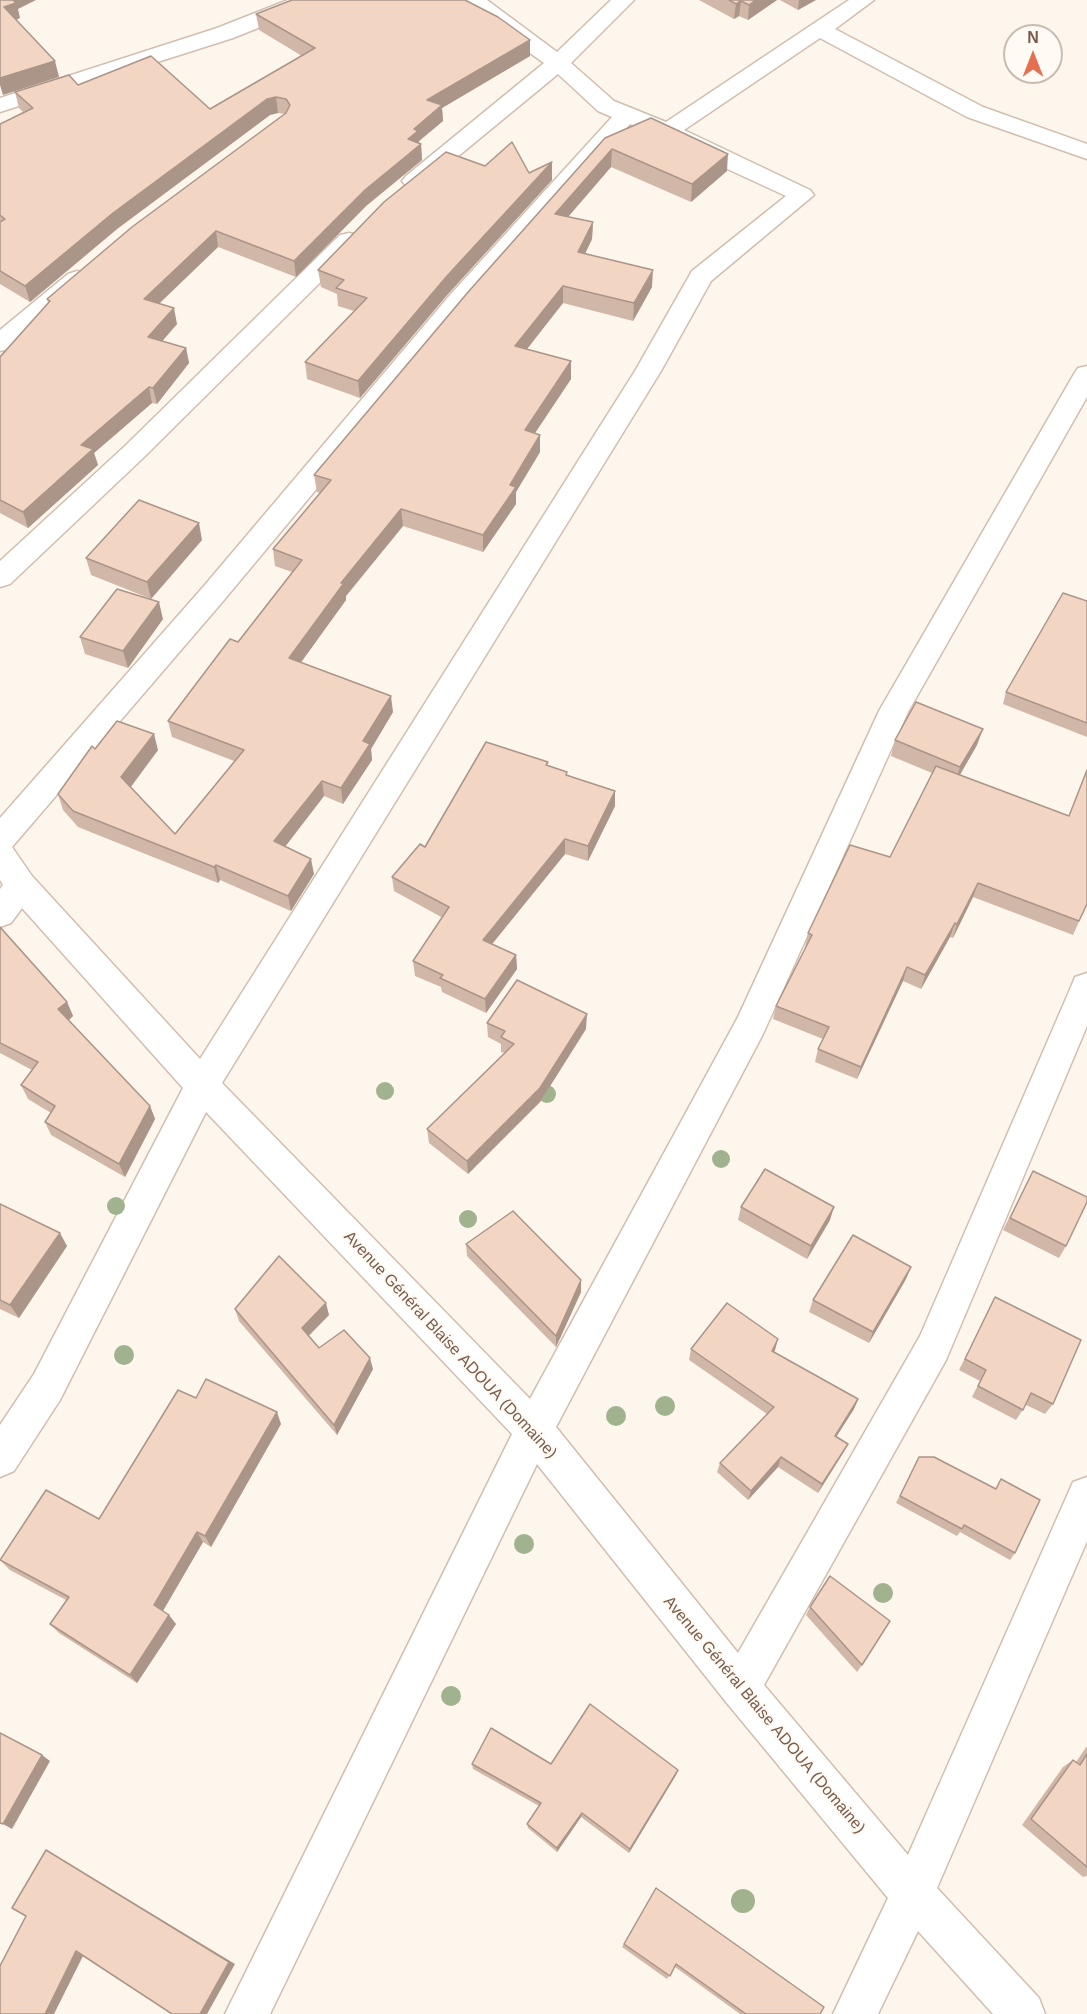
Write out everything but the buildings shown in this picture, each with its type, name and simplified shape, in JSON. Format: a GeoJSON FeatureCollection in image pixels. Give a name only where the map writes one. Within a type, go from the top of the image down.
{"type":"FeatureCollection","features":[{"type":"Feature","properties":{"kind":"street"},"geometry":{"type":"LineString","coordinates":[[0,105],[225,33],[307,0]]}},
{"type":"Feature","properties":{"kind":"street"},"geometry":{"type":"LineString","coordinates":[[0,1458],[47,1387],[202,1085],[648,371],[701,276],[802,195],[668,130],[606,106],[558,63],[483,9],[476,0]]}},
{"type":"Feature","properties":{"kind":"street"},"geometry":{"type":"LineString","coordinates":[[394,198],[558,63],[623,0]]}},
{"type":"Feature","properties":{"kind":"street"},"geometry":{"type":"LineString","coordinates":[[668,130],[863,0]]}},
{"type":"Feature","properties":{"kind":"street"},"geometry":{"type":"LineString","coordinates":[[819,29],[975,112],[1087,152]]}},
{"type":"Feature","properties":{"kind":"street"},"geometry":{"type":"LineString","coordinates":[[0,839],[214,593],[459,301],[626,115]]}},
{"type":"Feature","properties":{"kind":"street"},"geometry":{"type":"LineString","coordinates":[[0,577],[234,355],[368,221]]}},
{"type":"Feature","properties":{"kind":"street"},"geometry":{"type":"LineString","coordinates":[[0,343],[96,262]]}},
{"type":"Feature","properties":{"kind":"street"},"geometry":{"type":"LineString","coordinates":[[247,2014],[534,1430],[751,1024],[894,711],[1087,374]]}},
{"type":"Feature","properties":{"kind":"street","name":"Avenue Général Blaise ADOUA (Domaine)"},"geometry":{"type":"LineString","coordinates":[[0,855],[10,900],[202,1085],[534,1430],[740,1688],[913,1894],[1023,2014]]}},
{"type":"Feature","properties":{"kind":"street"},"geometry":{"type":"LineString","coordinates":[[740,1688],[933,1348],[1087,987]]}},
{"type":"Feature","properties":{"kind":"street"},"geometry":{"type":"LineString","coordinates":[[855,2014],[913,1894],[1087,1496]]}}]}
